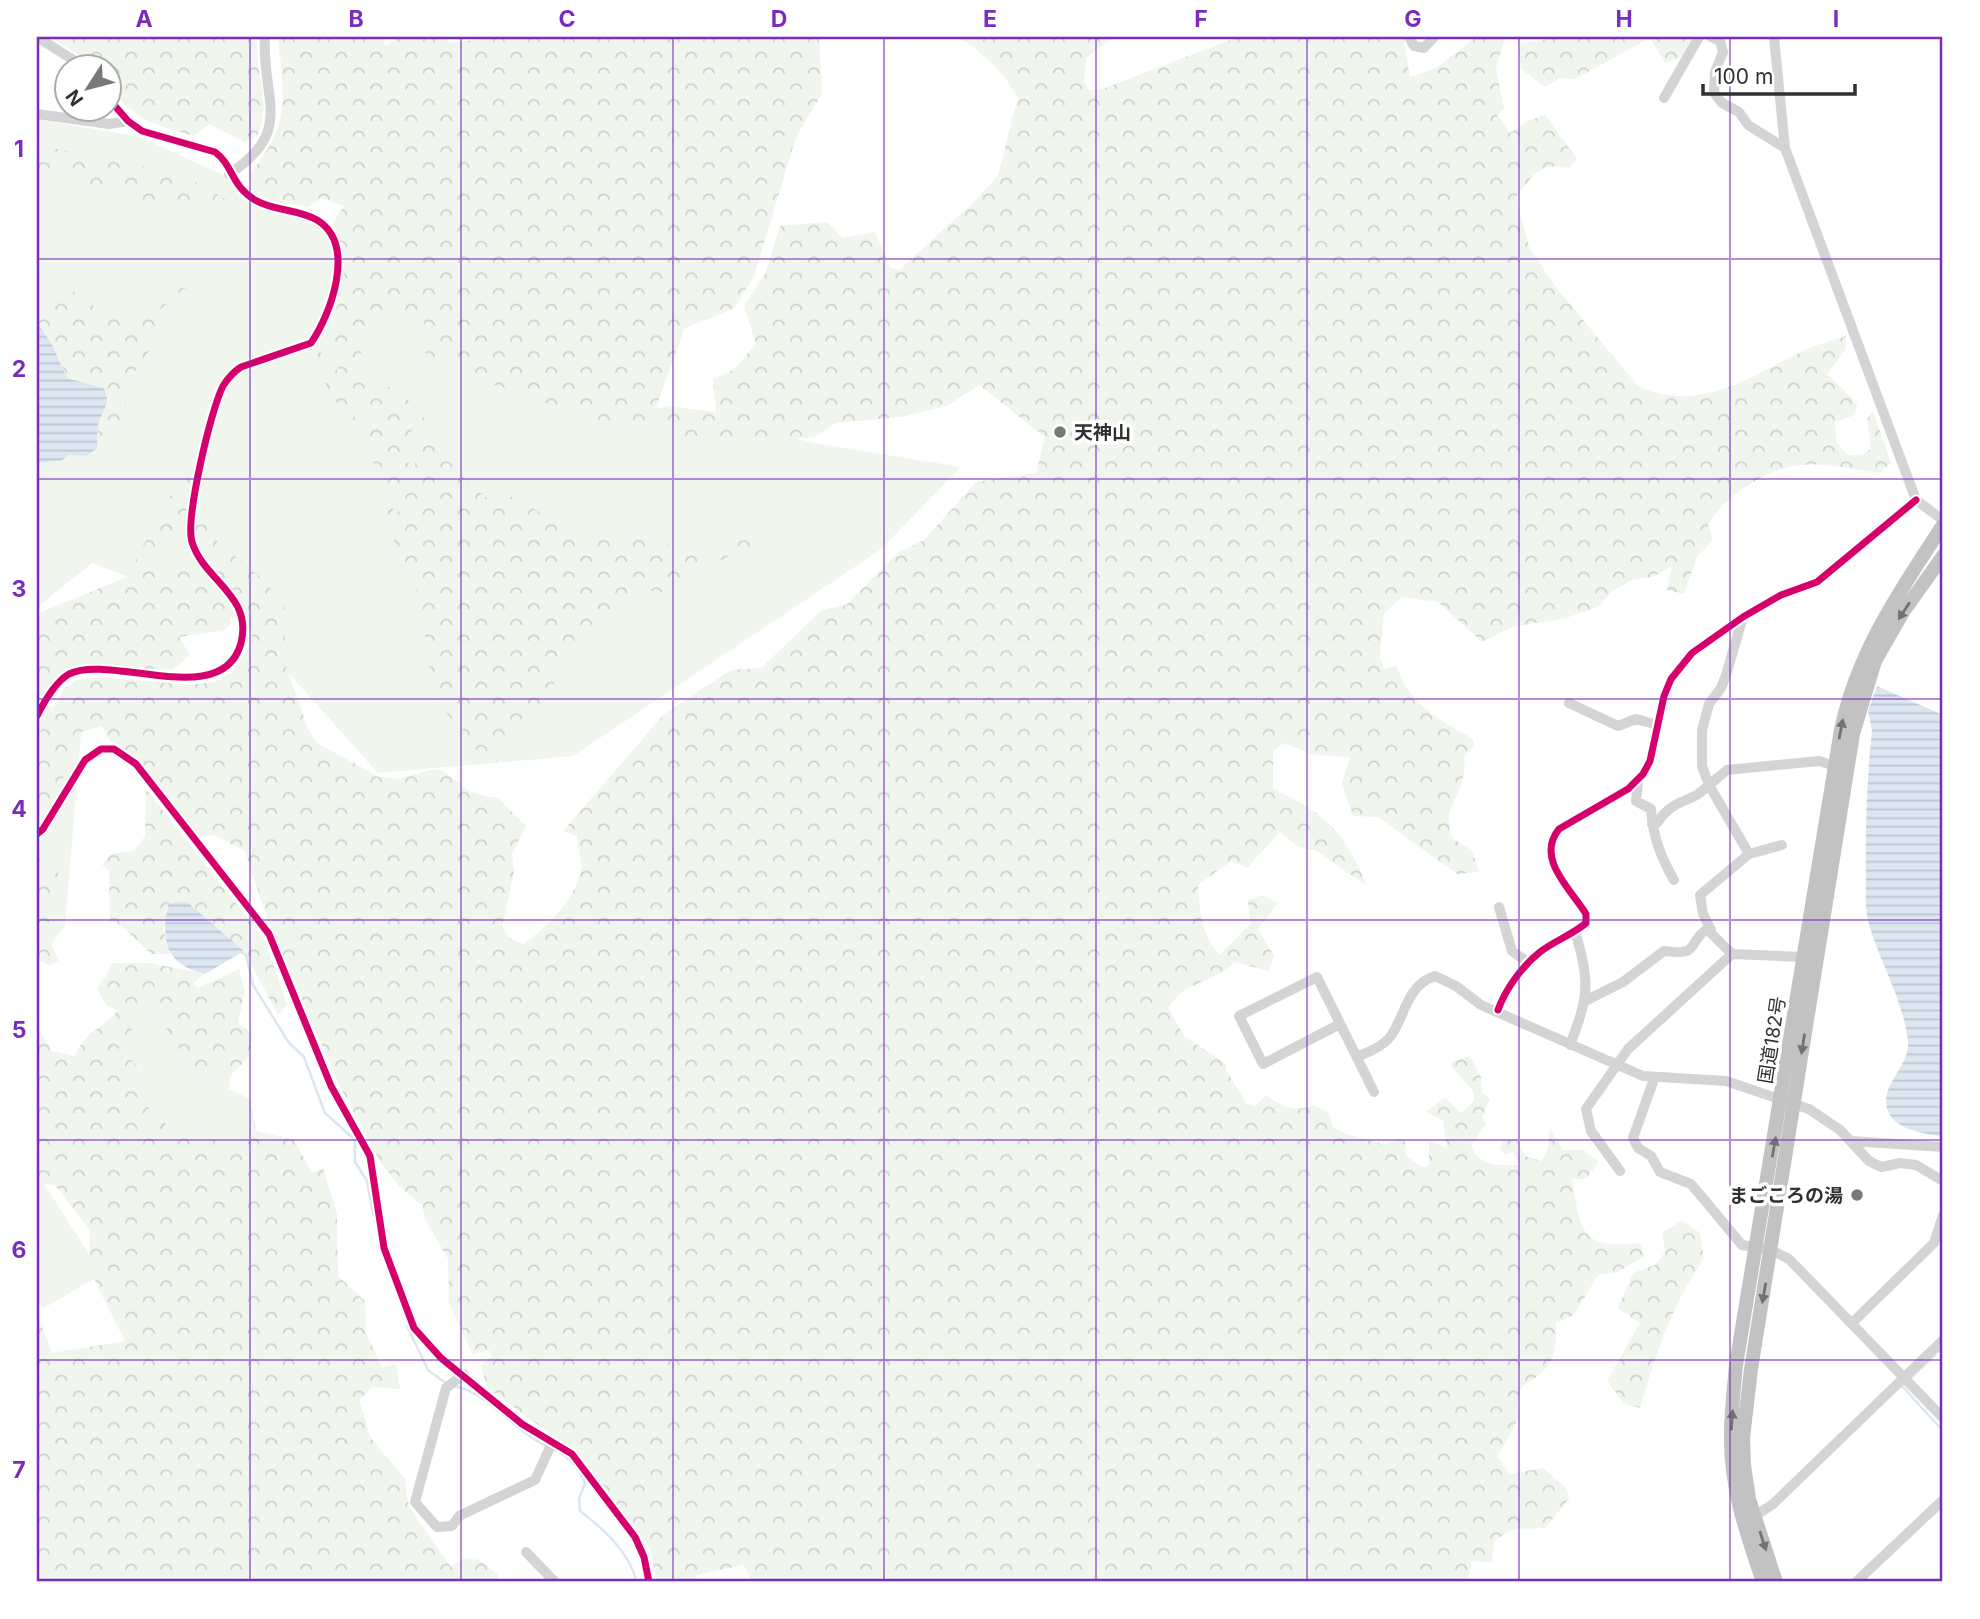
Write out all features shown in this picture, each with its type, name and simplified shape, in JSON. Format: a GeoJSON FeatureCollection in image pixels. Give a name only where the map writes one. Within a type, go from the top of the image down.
{"type":"FeatureCollection","features":[{"type":"Feature","properties":{"kind":"highway","name":"国道182号"},"geometry":{"type":"LineString","coordinates":[[1788,1104],[1805,957],[1849,691],[1863,656],[1889,607],[1943,522]]}},
{"type":"Feature","properties":{"kind":"highway","name":"国道182号"},"geometry":{"type":"LineString","coordinates":[[1776,1582],[1755,1516],[1744,1465],[1744,1438],[1764,1249],[1863,695],[1886,642],[1943,555]]}},
{"type":"Feature","properties":{"kind":"highway","name":"国道182号"},"geometry":{"type":"LineString","coordinates":[[1763,1582],[1738,1504],[1731,1436],[1736,1365],[1764,1249]]}},
{"type":"Feature","properties":{"kind":"street"},"geometry":{"type":"LineString","coordinates":[[37,37],[61,52]]}},
{"type":"Feature","properties":{"kind":"street"},"geometry":{"type":"LineString","coordinates":[[229,174],[250,160],[270,126],[272,111],[265,37]]}},
{"type":"Feature","properties":{"kind":"street"},"geometry":{"type":"LineString","coordinates":[[1409,37],[1414,46],[1424,48],[1434,37]]}},
{"type":"Feature","properties":{"kind":"street"},"geometry":{"type":"LineString","coordinates":[[1664,98],[1699,37]]}},
{"type":"Feature","properties":{"kind":"street"},"geometry":{"type":"LineString","coordinates":[[1712,37],[1720,41],[1723,52],[1714,72],[1714,93],[1723,103],[1739,112],[1748,125],[1785,148]]}},
{"type":"Feature","properties":{"kind":"street"},"geometry":{"type":"LineString","coordinates":[[1774,37],[1785,148],[1916,500],[1943,522]]}},
{"type":"Feature","properties":{"kind":"street"},"geometry":{"type":"LineString","coordinates":[[37,114],[109,124],[128,121]]}},
{"type":"Feature","properties":{"kind":"street"},"geometry":{"type":"LineString","coordinates":[[37,716],[59,682],[69,674],[91,670],[202,676],[232,660],[241,643],[243,625],[236,599],[199,557],[191,541],[190,520],[223,386],[241,367],[311,343],[331,300],[338,264],[337,251],[326,227],[315,219],[258,202],[239,189],[223,158],[215,152],[142,131],[122,114]]}},
{"type":"Feature","properties":{"kind":"street"},"geometry":{"type":"LineString","coordinates":[[1498,1010],[1502,998],[1541,951],[1586,923],[1586,914],[1553,863],[1549,848],[1552,837],[1559,829],[1628,789],[1637,780],[1650,761],[1664,696],[1680,666],[1706,641],[1743,617],[1781,595],[1818,582],[1916,500]]}},
{"type":"Feature","properties":{"kind":"street"},"geometry":{"type":"LineString","coordinates":[[1743,617],[1721,688],[1709,704],[1702,730],[1702,766],[1709,785],[1749,855]]}},
{"type":"Feature","properties":{"kind":"street"},"geometry":{"type":"LineString","coordinates":[[1569,703],[1618,726],[1636,719],[1658,725]]}},
{"type":"Feature","properties":{"kind":"street"},"geometry":{"type":"LineString","coordinates":[[37,834],[93,752],[114,748],[126,754],[149,779],[205,856],[269,934],[331,1086],[370,1156],[384,1248],[408,1316],[441,1358],[464,1374],[522,1424],[572,1454],[635,1537],[644,1557],[649,1582]]}},
{"type":"Feature","properties":{"kind":"street"},"geometry":{"type":"LineString","coordinates":[[1653,824],[1657,823],[1673,803],[1700,795],[1727,770],[1819,761],[1835,766]]}},
{"type":"Feature","properties":{"kind":"street"},"geometry":{"type":"LineString","coordinates":[[1637,780],[1640,784],[1636,801],[1651,809],[1661,858],[1674,880]]}},
{"type":"Feature","properties":{"kind":"street"},"geometry":{"type":"LineString","coordinates":[[1732,954],[1712,930],[1703,914],[1700,895],[1749,855],[1782,845]]}},
{"type":"Feature","properties":{"kind":"street"},"geometry":{"type":"LineString","coordinates":[[1499,907],[1512,951],[1529,963]]}},
{"type":"Feature","properties":{"kind":"street"},"geometry":{"type":"LineString","coordinates":[[1587,1000],[1623,982],[1664,951],[1683,954],[1696,946],[1702,932],[1712,930]]}},
{"type":"Feature","properties":{"kind":"street"},"geometry":{"type":"LineString","coordinates":[[1570,1045],[1587,1000],[1582,955],[1575,932]]}},
{"type":"Feature","properties":{"kind":"street"},"geometry":{"type":"LineString","coordinates":[[1620,1171],[1591,1131],[1586,1109],[1640,1036],[1732,954],[1805,957]]}},
{"type":"Feature","properties":{"kind":"street"},"geometry":{"type":"LineString","coordinates":[[1357,1057],[1391,1036],[1401,1011],[1428,978],[1435,976],[1456,986],[1481,1005],[1498,1010],[1618,1066],[1654,1079],[1726,1081],[1821,1115],[1869,1161],[1881,1167],[1900,1163],[1916,1165],[1943,1181]]}},
{"type":"Feature","properties":{"kind":"street"},"geometry":{"type":"LineString","coordinates":[[1340,1024],[1263,1064],[1239,1016],[1317,977],[1374,1092]]}},
{"type":"Feature","properties":{"kind":"street"},"geometry":{"type":"LineString","coordinates":[[1654,1079],[1633,1138],[1638,1148],[1651,1157],[1660,1172],[1692,1184],[1742,1245],[1764,1249],[1789,1259],[1853,1322],[1943,1418]]}},
{"type":"Feature","properties":{"kind":"street"},"geometry":{"type":"LineString","coordinates":[[1851,1141],[1943,1147]]}},
{"type":"Feature","properties":{"kind":"street"},"geometry":{"type":"LineString","coordinates":[[1853,1322],[1934,1243],[1943,1215]]}},
{"type":"Feature","properties":{"kind":"street"},"geometry":{"type":"LineString","coordinates":[[1755,1516],[1773,1504],[1943,1340]]}},
{"type":"Feature","properties":{"kind":"street"},"geometry":{"type":"LineString","coordinates":[[464,1374],[446,1388],[415,1502],[437,1527],[452,1526],[459,1516],[535,1480],[552,1443]]}},
{"type":"Feature","properties":{"kind":"street"},"geometry":{"type":"LineString","coordinates":[[1856,1582],[1943,1500]]}},
{"type":"Feature","properties":{"kind":"street"},"geometry":{"type":"LineString","coordinates":[[526,1552],[555,1582]]}},
{"type":"Feature","properties":{"kind":"green space"},"geometry":{"type":"Polygon","coordinates":[[[50,37],[257,37],[263,96],[262,121],[258,135],[245,142],[209,124],[193,136],[146,120],[122,102],[122,52],[74,52],[50,37]]]}},
{"type":"Feature","properties":{"kind":"green space"},"geometry":{"type":"Polygon","coordinates":[[[278,37],[383,37],[385,46],[400,37],[445,37],[449,43],[500,37],[819,37],[822,94],[796,137],[754,276],[735,308],[685,328],[650,423],[650,435],[542,402],[426,359],[424,320],[381,312],[370,327],[355,326],[362,356],[375,366],[358,368],[323,341],[341,296],[344,271],[339,242],[332,224],[344,206],[320,198],[308,207],[255,198],[248,176],[272,141],[282,111],[278,37]]]}},
{"type":"Feature","properties":{"kind":"green space"},"geometry":{"type":"Polygon","coordinates":[[[958,37],[1113,37],[1086,58],[1084,80],[1088,90],[1105,88],[1238,37],[1403,37],[1410,77],[1436,68],[1476,37],[1505,37],[1496,69],[1504,109],[1497,115],[1510,133],[1527,121],[1545,115],[1577,159],[1569,168],[1551,167],[1538,172],[1516,197],[1529,247],[1555,286],[1638,386],[1660,394],[1682,396],[1724,389],[1810,348],[1846,336],[1846,349],[1827,374],[1857,403],[1855,415],[1835,422],[1836,442],[1848,455],[1861,455],[1871,449],[1867,419],[1873,411],[1891,463],[1880,473],[1829,465],[1798,465],[1767,475],[1750,484],[1726,502],[1708,525],[1713,540],[1697,557],[1684,594],[1667,590],[1672,566],[1653,577],[1632,580],[1612,591],[1598,607],[1566,618],[1512,627],[1482,642],[1438,602],[1402,597],[1384,613],[1380,657],[1384,669],[1397,666],[1409,691],[1427,710],[1473,739],[1474,747],[1465,755],[1464,776],[1449,819],[1452,838],[1472,850],[1479,872],[1457,874],[1378,817],[1353,816],[1342,783],[1350,757],[1315,755],[1284,743],[1273,751],[1273,789],[1307,807],[1331,826],[1350,851],[1367,886],[1315,850],[1299,847],[1280,832],[1247,868],[1231,861],[1198,885],[1205,931],[1220,955],[1250,924],[1248,901],[1262,895],[1278,903],[1258,929],[1274,956],[1269,971],[1234,962],[1225,970],[1183,992],[1168,1008],[1185,1037],[1225,1063],[1226,1070],[1247,1104],[1255,1106],[1266,1095],[1289,1108],[1314,1105],[1329,1113],[1333,1127],[1344,1133],[1386,1145],[1398,1138],[1405,1142],[1406,1156],[1422,1167],[1429,1166],[1429,1141],[1447,1148],[1443,1120],[1426,1112],[1445,1097],[1461,1113],[1474,1101],[1474,1092],[1451,1066],[1453,1061],[1470,1056],[1481,1077],[1482,1092],[1490,1099],[1482,1117],[1486,1124],[1471,1145],[1479,1158],[1491,1164],[1520,1165],[1513,1152],[1504,1154],[1500,1148],[1503,1140],[1517,1140],[1525,1156],[1542,1161],[1548,1148],[1550,1128],[1563,1150],[1584,1150],[1599,1162],[1586,1179],[1572,1179],[1581,1224],[1586,1233],[1594,1240],[1605,1243],[1640,1243],[1644,1256],[1618,1272],[1598,1275],[1574,1315],[1556,1323],[1553,1357],[1541,1374],[1521,1389],[1518,1404],[1520,1416],[1497,1457],[1510,1474],[1543,1468],[1567,1489],[1569,1499],[1545,1528],[1514,1529],[1494,1541],[1492,1563],[1472,1561],[1467,1582],[752,1582],[744,1565],[696,1575],[695,1582],[657,1582],[650,1548],[574,1451],[487,1388],[481,1365],[492,1356],[489,1350],[473,1355],[449,1303],[448,1259],[425,1219],[422,1205],[399,1186],[379,1160],[338,1083],[268,921],[245,851],[214,835],[197,837],[126,750],[110,741],[102,726],[74,734],[76,754],[37,823],[37,738],[64,689],[76,680],[101,677],[189,685],[215,682],[232,672],[250,647],[254,626],[244,604],[202,556],[195,539],[195,503],[217,541],[260,577],[281,599],[288,621],[282,654],[308,729],[317,743],[379,777],[400,779],[429,770],[442,770],[471,792],[499,799],[526,826],[512,854],[514,872],[502,927],[509,938],[523,944],[540,930],[565,905],[581,871],[577,836],[563,831],[664,714],[731,670],[761,668],[822,610],[846,605],[898,553],[924,540],[976,482],[1036,473],[1045,437],[979,385],[947,406],[901,417],[836,423],[814,437],[726,444],[677,443],[664,436],[655,421],[664,406],[716,412],[713,379],[735,369],[756,344],[744,306],[765,274],[780,226],[827,222],[843,238],[875,232],[890,267],[899,270],[976,200],[998,175],[1018,97],[992,64],[958,37]]]}},
{"type":"Feature","properties":{"kind":"green space"},"geometry":{"type":"Polygon","coordinates":[[[1562,37],[1695,37],[1681,57],[1665,63],[1650,38],[1575,79],[1560,78],[1545,87],[1521,69],[1518,44],[1562,37]]]}},
{"type":"Feature","properties":{"kind":"green space"},"geometry":{"type":"Polygon","coordinates":[[[37,119],[140,137],[302,211],[522,377],[820,444],[961,467],[880,550],[573,756],[378,773],[242,621],[92,563],[37,607],[37,119]]]}},
{"type":"Feature","properties":{"kind":"green space"},"geometry":{"type":"Polygon","coordinates":[[[37,145],[183,175],[238,206],[178,211],[37,170],[37,145]]]}},
{"type":"Feature","properties":{"kind":"green space"},"geometry":{"type":"Polygon","coordinates":[[[190,284],[194,287],[183,289],[151,318],[159,330],[155,341],[125,387],[126,407],[112,438],[97,437],[99,421],[106,410],[103,388],[67,378],[51,343],[37,323],[37,295],[46,299],[69,288],[111,319],[128,313],[143,315],[163,294],[190,284]]]}},
{"type":"Feature","properties":{"kind":"green space"},"geometry":{"type":"Polygon","coordinates":[[[317,350],[339,373],[352,404],[356,424],[336,402],[326,384],[312,357],[317,350]]]}},
{"type":"Feature","properties":{"kind":"green space"},"geometry":{"type":"Polygon","coordinates":[[[333,361],[372,375],[414,404],[408,470],[391,516],[387,516],[368,444],[368,414],[362,392],[358,395],[333,361]]]}},
{"type":"Feature","properties":{"kind":"green space"},"geometry":{"type":"Polygon","coordinates":[[[422,414],[450,461],[478,491],[489,499],[516,496],[586,546],[599,539],[646,540],[705,553],[729,542],[761,538],[780,551],[767,556],[732,554],[713,565],[691,566],[680,595],[638,589],[622,598],[571,652],[559,670],[549,699],[529,712],[516,725],[497,762],[480,756],[465,733],[432,698],[422,603],[394,544],[394,523],[414,472],[422,414]]]}},
{"type":"Feature","properties":{"kind":"green space"},"geometry":{"type":"Polygon","coordinates":[[[190,476],[195,477],[182,535],[172,540],[162,539],[156,564],[169,575],[190,556],[227,599],[231,623],[225,630],[179,637],[190,655],[173,670],[84,666],[76,668],[50,686],[37,708],[37,614],[127,577],[168,498],[190,476]]]}},
{"type":"Feature","properties":{"kind":"green space"},"geometry":{"type":"Polygon","coordinates":[[[37,699],[82,721],[65,925],[37,965],[37,699]]]}},
{"type":"Feature","properties":{"kind":"green space"},"geometry":{"type":"Polygon","coordinates":[[[146,789],[265,940],[287,1005],[278,1015],[244,951],[187,902],[163,928],[170,954],[152,954],[121,926],[110,921],[109,870],[102,865],[111,854],[134,851],[145,836],[146,789]]]}},
{"type":"Feature","properties":{"kind":"green space"},"geometry":{"type":"Polygon","coordinates":[[[37,856],[59,874],[46,935],[59,960],[50,966],[37,959],[37,856]]]}},
{"type":"Feature","properties":{"kind":"green space"},"geometry":{"type":"Polygon","coordinates":[[[113,963],[149,963],[205,974],[193,983],[198,988],[239,969],[245,992],[238,1023],[253,1034],[248,1058],[230,1076],[194,1072],[148,1000],[131,1012],[132,1032],[118,1049],[136,1064],[143,1076],[138,1091],[151,1111],[175,1132],[201,1128],[223,1148],[257,1131],[294,1140],[312,1173],[323,1168],[337,1214],[338,1276],[365,1301],[366,1333],[382,1367],[396,1364],[400,1389],[372,1387],[359,1400],[371,1438],[405,1479],[409,1507],[451,1567],[464,1558],[479,1560],[498,1574],[496,1582],[37,1582],[37,1312],[52,1353],[125,1341],[88,1267],[90,1231],[55,1185],[37,1183],[37,1026],[52,1051],[75,1056],[88,1036],[118,1010],[107,1006],[97,989],[113,963]]]}},
{"type":"Feature","properties":{"kind":"green space"},"geometry":{"type":"Polygon","coordinates":[[[148,1000],[194,1072],[230,1076],[229,1089],[250,1099],[257,1131],[223,1149],[201,1128],[175,1132],[151,1111],[138,1091],[143,1076],[137,1064],[118,1049],[132,1032],[131,1012],[148,1000]]]}},
{"type":"Feature","properties":{"kind":"green space"},"geometry":{"type":"Polygon","coordinates":[[[37,1173],[102,1274],[44,1308],[37,1301],[37,1173]]]}},
{"type":"Feature","properties":{"kind":"green space"},"geometry":{"type":"Polygon","coordinates":[[[1682,1220],[1700,1233],[1704,1259],[1674,1312],[1658,1350],[1640,1408],[1624,1404],[1607,1381],[1640,1323],[1618,1308],[1633,1273],[1655,1265],[1665,1252],[1662,1233],[1682,1220]]]}},
{"type":"Feature","properties":{"kind":"shaded area"},"geometry":{"type":"Polygon","coordinates":[[[37,323],[51,343],[67,378],[103,388],[106,393],[107,402],[98,425],[97,448],[87,456],[69,455],[62,460],[37,463],[37,323]]]}},
{"type":"Feature","properties":{"kind":"shaded area"},"geometry":{"type":"Polygon","coordinates":[[[1877,686],[1943,715],[1943,1137],[1912,1130],[1897,1123],[1888,1111],[1886,1102],[1890,1085],[1904,1060],[1908,1042],[1902,1011],[1866,911],[1866,823],[1872,730],[1868,711],[1877,686]]]}},
{"type":"Feature","properties":{"kind":"shaded area"},"geometry":{"type":"Polygon","coordinates":[[[187,902],[244,951],[205,974],[181,964],[169,949],[166,916],[169,903],[187,902]]]}},
{"type":"Feature","properties":{"kind":"waterway"},"geometry":{"type":"LineString","coordinates":[[239,951],[246,955],[253,985],[289,1043],[304,1057],[325,1113],[355,1140],[355,1162],[367,1181],[373,1215]]}},
{"type":"Feature","properties":{"kind":"waterway"},"geometry":{"type":"LineString","coordinates":[[407,1326],[428,1370],[447,1384]]}},
{"type":"Feature","properties":{"kind":"waterway"},"geometry":{"type":"LineString","coordinates":[[1912,1377],[1943,1347]]}},
{"type":"Feature","properties":{"kind":"waterway"},"geometry":{"type":"LineString","coordinates":[[453,1386],[477,1395],[546,1446]]}},
{"type":"Feature","properties":{"kind":"waterway"},"geometry":{"type":"LineString","coordinates":[[1902,1386],[1943,1431]]}},
{"type":"Feature","properties":{"kind":"waterway"},"geometry":{"type":"LineString","coordinates":[[552,1448],[572,1462],[585,1483],[579,1499],[580,1511],[598,1525],[622,1551],[637,1582]]}},
{"type":"Feature","properties":{"kind":"cycle path"},"geometry":{"type":"LineString","coordinates":[[37,716],[55,687],[69,674],[88,669],[190,677],[212,674],[230,663],[241,643],[243,626],[240,612],[226,589],[198,556],[192,542],[191,530],[200,464],[212,417],[223,386],[238,369],[311,343],[326,315],[336,280],[336,245],[329,231],[317,220],[255,200],[241,188],[215,152],[142,131],[122,114]]}},
{"type":"Feature","properties":{"kind":"cycle path"},"geometry":{"type":"LineString","coordinates":[[1498,1010],[1515,979],[1533,958],[1586,923],[1586,914],[1553,862],[1553,840],[1559,829],[1628,789],[1643,774],[1650,761],[1664,696],[1671,679],[1692,653],[1743,617],[1781,595],[1817,582],[1916,500]]}},
{"type":"Feature","properties":{"kind":"cycle path"},"geometry":{"type":"LineString","coordinates":[[37,834],[43,829],[85,760],[101,749],[114,749],[136,764],[269,934],[331,1086],[370,1156],[384,1248],[414,1328],[441,1358],[522,1424],[572,1454],[635,1537],[644,1557],[649,1582]]}},
{"type":"Feature","properties":{"kind":"place","name":"天神山"},"geometry":{"type":"Point","coordinates":[1060,432]}},
{"type":"Feature","properties":{"kind":"place","name":"まごころの湯"},"geometry":{"type":"Point","coordinates":[1857,1195]}}]}
